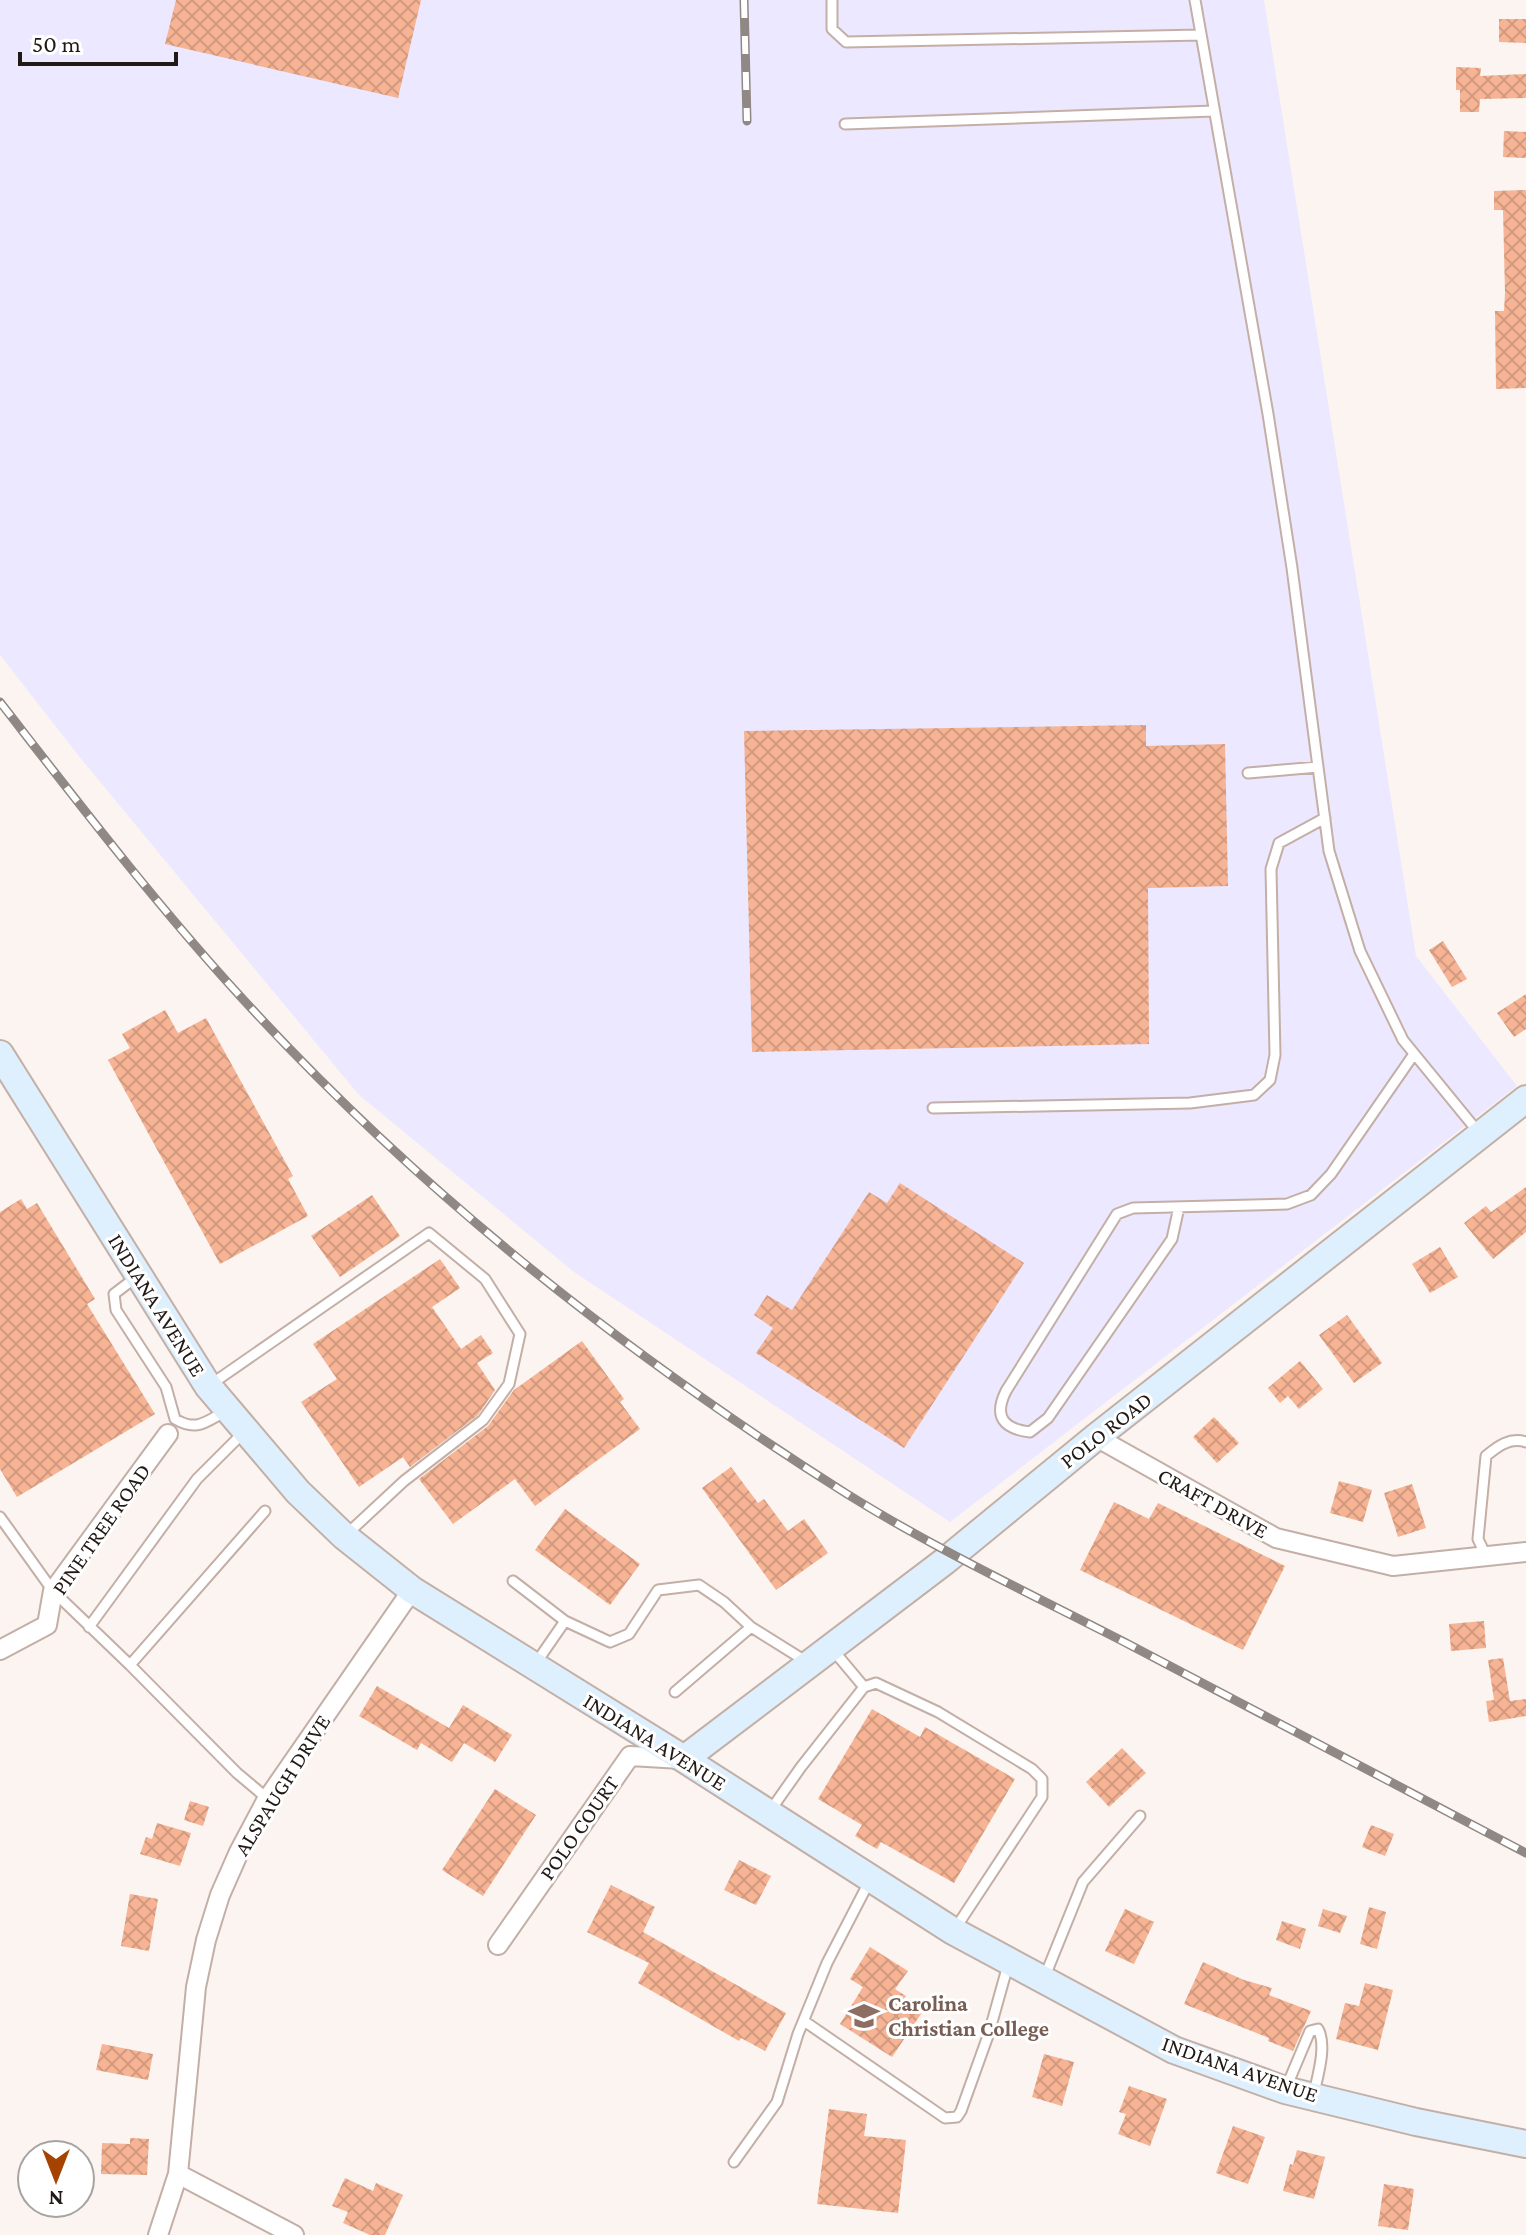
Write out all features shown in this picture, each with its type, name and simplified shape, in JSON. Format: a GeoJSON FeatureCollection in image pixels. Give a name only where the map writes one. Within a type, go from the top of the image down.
{"type":"FeatureCollection","features":[{"type":"Feature","properties":{"kind":"main road","name":"INDIANA AVENUE"},"geometry":{"type":"LineString","coordinates":[[0,1054],[208,1386],[298,1492],[344,1536],[412,1590],[953,1931],[1174,2050],[1285,2090],[1416,2122],[1526,2144]]}},
{"type":"Feature","properties":{"kind":"main road","name":"POLO ROAD"},"geometry":{"type":"LineString","coordinates":[[684,1759],[945,1561],[1096,1437],[1526,1099]]}},
{"type":"Feature","properties":{"kind":"street","name":"PINE TREE ROAD"},"geometry":{"type":"LineString","coordinates":[[0,1650],[47,1625],[53,1591],[168,1434]]}},
{"type":"Feature","properties":{"kind":"street","name":"CRAFT DRIVE"},"geometry":{"type":"LineString","coordinates":[[1096,1437],[1276,1538],[1393,1566],[1526,1552]]}},
{"type":"Feature","properties":{"kind":"street","name":"ALSPAUGH DRIVE"},"geometry":{"type":"LineString","coordinates":[[158,2235],[178,2174],[196,1987],[220,1895],[268,1799],[412,1590]]}},
{"type":"Feature","properties":{"kind":"street","name":"POLO COURT"},"geometry":{"type":"LineString","coordinates":[[498,1945],[630,1756],[684,1759]]}},
{"type":"Feature","properties":{"kind":"street"},"geometry":{"type":"LineString","coordinates":[[178,2174],[294,2235]]}},
{"type":"Feature","properties":{"kind":"lane"},"geometry":{"type":"LineString","coordinates":[[832,0],[832,29],[846,42],[1201,35]]}},
{"type":"Feature","properties":{"kind":"lane"},"geometry":{"type":"LineString","coordinates":[[1195,0],[1268,414],[1329,851],[1360,951],[1403,1040],[1481,1136]]}},
{"type":"Feature","properties":{"kind":"lane"},"geometry":{"type":"LineString","coordinates":[[845,124],[1214,111]]}},
{"type":"Feature","properties":{"kind":"lane"},"geometry":{"type":"LineString","coordinates":[[1248,773],[1318,767]]}},
{"type":"Feature","properties":{"kind":"lane"},"geometry":{"type":"LineString","coordinates":[[933,1108],[1190,1103],[1254,1095],[1270,1080],[1275,1055],[1271,869],[1279,843],[1325,818]]}},
{"type":"Feature","properties":{"kind":"lane"},"geometry":{"type":"LineString","coordinates":[[1179,1207],[1172,1239],[1048,1418],[1030,1432],[1015,1430],[1005,1423],[1000,1413],[1006,1391],[1117,1214],[1133,1208],[1287,1204],[1311,1195],[1331,1174],[1414,1054]]}},
{"type":"Feature","properties":{"kind":"lane"},"geometry":{"type":"LineString","coordinates":[[208,1386],[429,1233],[485,1279],[520,1334],[509,1384],[483,1420],[404,1481],[344,1536]]}},
{"type":"Feature","properties":{"kind":"lane"},"geometry":{"type":"LineString","coordinates":[[138,1276],[114,1294],[116,1310],[166,1387],[175,1419],[186,1426],[196,1427],[227,1410]]}},
{"type":"Feature","properties":{"kind":"lane"},"geometry":{"type":"LineString","coordinates":[[89,1627],[197,1479],[245,1431]]}},
{"type":"Feature","properties":{"kind":"lane"},"geometry":{"type":"LineString","coordinates":[[1486,1556],[1478,1539],[1486,1456],[1506,1442],[1526,1442]]}},
{"type":"Feature","properties":{"kind":"lane"},"geometry":{"type":"LineString","coordinates":[[130,1665],[265,1511]]}},
{"type":"Feature","properties":{"kind":"lane"},"geometry":{"type":"LineString","coordinates":[[0,1517],[53,1591],[237,1773],[268,1799]]}},
{"type":"Feature","properties":{"kind":"lane"},"geometry":{"type":"LineString","coordinates":[[513,1581],[565,1621],[610,1642],[629,1634],[658,1590],[699,1585],[724,1602],[751,1627],[821,1656],[864,1687]]}},
{"type":"Feature","properties":{"kind":"lane"},"geometry":{"type":"LineString","coordinates":[[534,1665],[565,1621]]}},
{"type":"Feature","properties":{"kind":"lane"},"geometry":{"type":"LineString","coordinates":[[675,1692],[751,1627]]}},
{"type":"Feature","properties":{"kind":"lane"},"geometry":{"type":"LineString","coordinates":[[769,1814],[801,1767],[864,1687],[876,1683],[938,1712],[1032,1769],[1042,1779],[1042,1797],[953,1931]]}},
{"type":"Feature","properties":{"kind":"lane"},"geometry":{"type":"LineString","coordinates":[[1044,1980],[1083,1882],[1140,1816]]}},
{"type":"Feature","properties":{"kind":"lane"},"geometry":{"type":"LineString","coordinates":[[734,2162],[777,2102],[827,1963],[870,1879]]}},
{"type":"Feature","properties":{"kind":"lane"},"geometry":{"type":"LineString","coordinates":[[804,2021],[945,2118],[957,2117],[989,2033],[1009,1961]]}},
{"type":"Feature","properties":{"kind":"lane"},"geometry":{"type":"LineString","coordinates":[[1285,2090],[1304,2040],[1310,2031],[1318,2029],[1321,2035],[1320,2061],[1314,2097]]}},
{"type":"Feature","properties":{"kind":"shaded area"},"geometry":{"type":"Polygon","coordinates":[[[0,0],[1264,0],[1416,956],[1517,1086],[950,1522],[574,1272],[359,1095],[82,760],[0,655],[0,0]]]}},
{"type":"Feature","properties":{"kind":"building"},"geometry":{"type":"Polygon","coordinates":[[[176,0],[421,0],[398,98],[165,44],[176,0]]]}},
{"type":"Feature","properties":{"kind":"building"},"geometry":{"type":"Polygon","coordinates":[[[1499,19],[1526,19],[1526,43],[1499,42],[1499,19]]]}},
{"type":"Feature","properties":{"kind":"building"},"geometry":{"type":"Polygon","coordinates":[[[1456,67],[1481,68],[1480,76],[1526,74],[1526,98],[1480,99],[1479,112],[1460,112],[1456,67]]]}},
{"type":"Feature","properties":{"kind":"building"},"geometry":{"type":"Polygon","coordinates":[[[1504,131],[1526,132],[1526,158],[1503,157],[1504,131]]]}},
{"type":"Feature","properties":{"kind":"building"},"geometry":{"type":"Polygon","coordinates":[[[1526,190],[1526,388],[1496,389],[1495,311],[1504,311],[1505,293],[1503,210],[1494,210],[1494,191],[1526,190]]]}},
{"type":"Feature","properties":{"kind":"building"},"geometry":{"type":"Polygon","coordinates":[[[1146,725],[1146,746],[1225,744],[1228,886],[1148,888],[1149,1044],[752,1052],[744,731],[1146,725]]]}},
{"type":"Feature","properties":{"kind":"building"},"geometry":{"type":"Polygon","coordinates":[[[1443,941],[1467,979],[1452,987],[1429,950],[1443,941]]]}},
{"type":"Feature","properties":{"kind":"building"},"geometry":{"type":"Polygon","coordinates":[[[1526,994],[1526,1029],[1514,1037],[1497,1013],[1526,994]]]}},
{"type":"Feature","properties":{"kind":"building"},"geometry":{"type":"Polygon","coordinates":[[[165,1010],[178,1033],[206,1018],[293,1176],[288,1179],[308,1216],[220,1264],[108,1060],[130,1048],[122,1034],[165,1010]]]}},
{"type":"Feature","properties":{"kind":"building"},"geometry":{"type":"Polygon","coordinates":[[[900,1183],[1024,1263],[904,1448],[756,1353],[773,1328],[754,1315],[767,1295],[792,1310],[869,1192],[887,1203],[900,1183]]]}},
{"type":"Feature","properties":{"kind":"building"},"geometry":{"type":"Polygon","coordinates":[[[1526,1187],[1526,1232],[1493,1259],[1464,1223],[1486,1206],[1491,1212],[1526,1187]]]}},
{"type":"Feature","properties":{"kind":"building"},"geometry":{"type":"Polygon","coordinates":[[[372,1195],[400,1236],[340,1277],[311,1236],[372,1195]]]}},
{"type":"Feature","properties":{"kind":"building"},"geometry":{"type":"Polygon","coordinates":[[[21,1199],[27,1209],[37,1203],[95,1299],[87,1304],[155,1414],[17,1497],[0,1469],[0,1212],[21,1199]]]}},
{"type":"Feature","properties":{"kind":"building"},"geometry":{"type":"Polygon","coordinates":[[[1440,1247],[1458,1277],[1430,1293],[1412,1264],[1440,1247]]]}},
{"type":"Feature","properties":{"kind":"building"},"geometry":{"type":"Polygon","coordinates":[[[440,1259],[460,1288],[432,1307],[461,1349],[481,1335],[493,1353],[477,1363],[495,1390],[478,1415],[410,1467],[403,1457],[359,1487],[301,1402],[337,1379],[313,1344],[440,1259]]]}},
{"type":"Feature","properties":{"kind":"building"},"geometry":{"type":"Polygon","coordinates":[[[1347,1315],[1382,1363],[1354,1383],[1319,1335],[1347,1315]]]}},
{"type":"Feature","properties":{"kind":"building"},"geometry":{"type":"Polygon","coordinates":[[[582,1341],[624,1399],[620,1402],[640,1429],[535,1506],[515,1479],[453,1524],[419,1479],[488,1426],[514,1390],[582,1341]]]}},
{"type":"Feature","properties":{"kind":"building"},"geometry":{"type":"Polygon","coordinates":[[[1300,1361],[1323,1389],[1299,1409],[1288,1396],[1280,1403],[1268,1388],[1300,1361]]]}},
{"type":"Feature","properties":{"kind":"building"},"geometry":{"type":"Polygon","coordinates":[[[1214,1417],[1239,1443],[1217,1463],[1193,1437],[1214,1417]]]}},
{"type":"Feature","properties":{"kind":"building"},"geometry":{"type":"Polygon","coordinates":[[[731,1467],[758,1503],[764,1499],[788,1531],[804,1519],[828,1553],[776,1590],[702,1488],[731,1467]]]}},
{"type":"Feature","properties":{"kind":"building"},"geometry":{"type":"Polygon","coordinates":[[[1339,1481],[1372,1490],[1363,1522],[1330,1513],[1339,1481]]]}},
{"type":"Feature","properties":{"kind":"building"},"geometry":{"type":"Polygon","coordinates":[[[1412,1484],[1426,1528],[1398,1537],[1384,1493],[1412,1484]]]}},
{"type":"Feature","properties":{"kind":"building"},"geometry":{"type":"Polygon","coordinates":[[[1114,1502],[1149,1519],[1158,1503],[1285,1566],[1243,1650],[1080,1570],[1114,1502]]]}},
{"type":"Feature","properties":{"kind":"building"},"geometry":{"type":"Polygon","coordinates":[[[565,1509],[640,1564],[610,1605],[535,1550],[565,1509]]]}},
{"type":"Feature","properties":{"kind":"building"},"geometry":{"type":"Polygon","coordinates":[[[1484,1621],[1486,1648],[1451,1651],[1449,1624],[1484,1621]]]}},
{"type":"Feature","properties":{"kind":"building"},"geometry":{"type":"Polygon","coordinates":[[[1503,1658],[1510,1701],[1526,1699],[1526,1716],[1489,1722],[1486,1701],[1494,1700],[1488,1660],[1503,1658]]]}},
{"type":"Feature","properties":{"kind":"building"},"geometry":{"type":"Polygon","coordinates":[[[377,1686],[449,1728],[463,1705],[512,1735],[495,1762],[464,1743],[452,1762],[421,1743],[417,1750],[359,1716],[377,1686]]]}},
{"type":"Feature","properties":{"kind":"building"},"geometry":{"type":"Polygon","coordinates":[[[872,1709],[920,1737],[925,1727],[1015,1779],[954,1883],[881,1842],[877,1849],[855,1836],[862,1825],[818,1799],[872,1709]]]}},
{"type":"Feature","properties":{"kind":"building"},"geometry":{"type":"Polygon","coordinates":[[[1122,1748],[1146,1773],[1109,1807],[1086,1782],[1122,1748]]]}},
{"type":"Feature","properties":{"kind":"building"},"geometry":{"type":"Polygon","coordinates":[[[495,1789],[536,1815],[483,1896],[442,1870],[495,1789]]]}},
{"type":"Feature","properties":{"kind":"building"},"geometry":{"type":"Polygon","coordinates":[[[190,1801],[209,1807],[203,1826],[184,1820],[190,1801]]]}},
{"type":"Feature","properties":{"kind":"building"},"geometry":{"type":"Polygon","coordinates":[[[157,1823],[191,1833],[180,1866],[140,1854],[146,1837],[152,1839],[157,1823]]]}},
{"type":"Feature","properties":{"kind":"building"},"geometry":{"type":"Polygon","coordinates":[[[1371,1825],[1394,1834],[1385,1856],[1362,1847],[1371,1825]]]}},
{"type":"Feature","properties":{"kind":"building"},"geometry":{"type":"Polygon","coordinates":[[[739,1860],[771,1876],[756,1905],[724,1890],[739,1860]]]}},
{"type":"Feature","properties":{"kind":"building"},"geometry":{"type":"Polygon","coordinates":[[[611,1885],[655,1907],[643,1932],[786,2013],[765,2051],[741,2038],[739,2041],[638,1983],[649,1963],[587,1932],[611,1885]]]}},
{"type":"Feature","properties":{"kind":"building"},"geometry":{"type":"Polygon","coordinates":[[[130,1894],[158,1899],[149,1951],[121,1946],[130,1894]]]}},
{"type":"Feature","properties":{"kind":"building"},"geometry":{"type":"Polygon","coordinates":[[[1369,1907],[1386,1912],[1377,1949],[1360,1944],[1369,1907]]]}},
{"type":"Feature","properties":{"kind":"building"},"geometry":{"type":"Polygon","coordinates":[[[1125,1909],[1154,1922],[1134,1964],[1105,1951],[1125,1909]]]}},
{"type":"Feature","properties":{"kind":"building"},"geometry":{"type":"Polygon","coordinates":[[[1323,1909],[1347,1916],[1340,1933],[1318,1926],[1323,1909]]]}},
{"type":"Feature","properties":{"kind":"building"},"geometry":{"type":"Polygon","coordinates":[[[1282,1921],[1306,1929],[1300,1949],[1276,1940],[1282,1921]]]}},
{"type":"Feature","properties":{"kind":"building"},"geometry":{"type":"Polygon","coordinates":[[[870,1947],[908,1971],[895,1989],[923,2011],[892,2057],[840,2024],[863,1987],[850,1979],[870,1947]]]}},
{"type":"Feature","properties":{"kind":"building"},"geometry":{"type":"Polygon","coordinates":[[[1203,1962],[1272,1988],[1269,1995],[1311,2011],[1293,2051],[1268,2041],[1269,2038],[1184,2004],[1203,1962]]]}},
{"type":"Feature","properties":{"kind":"building"},"geometry":{"type":"Polygon","coordinates":[[[1365,1983],[1393,1990],[1378,2050],[1336,2039],[1345,2003],[1359,2006],[1365,1983]]]}},
{"type":"Feature","properties":{"kind":"building"},"geometry":{"type":"Polygon","coordinates":[[[102,2044],[153,2054],[148,2080],[96,2070],[102,2044]]]}},
{"type":"Feature","properties":{"kind":"building"},"geometry":{"type":"Polygon","coordinates":[[[1044,2054],[1074,2062],[1062,2106],[1032,2097],[1044,2054]]]}},
{"type":"Feature","properties":{"kind":"building"},"geometry":{"type":"Polygon","coordinates":[[[1129,2086],[1167,2099],[1150,2146],[1118,2134],[1126,2114],[1119,2112],[1129,2086]]]}},
{"type":"Feature","properties":{"kind":"building"},"geometry":{"type":"Polygon","coordinates":[[[829,2109],[867,2114],[864,2136],[906,2140],[898,2213],[817,2204],[829,2109]]]}},
{"type":"Feature","properties":{"kind":"building"},"geometry":{"type":"Polygon","coordinates":[[[1233,2126],[1265,2137],[1248,2184],[1216,2173],[1233,2126]]]}},
{"type":"Feature","properties":{"kind":"building"},"geometry":{"type":"Polygon","coordinates":[[[130,2138],[149,2139],[147,2175],[101,2174],[102,2143],[130,2144],[130,2138]]]}},
{"type":"Feature","properties":{"kind":"building"},"geometry":{"type":"Polygon","coordinates":[[[1297,2150],[1325,2157],[1314,2199],[1283,2191],[1297,2150]]]}},
{"type":"Feature","properties":{"kind":"building"},"geometry":{"type":"Polygon","coordinates":[[[345,2178],[373,2191],[376,2183],[403,2195],[385,2235],[370,2235],[343,2223],[348,2212],[332,2206],[345,2178]]]}},
{"type":"Feature","properties":{"kind":"building"},"geometry":{"type":"Polygon","coordinates":[[[1384,2184],[1414,2189],[1408,2230],[1378,2226],[1384,2184]]]}},
{"type":"Feature","properties":{"kind":"railway"},"geometry":{"type":"LineString","coordinates":[[744,0],[747,121]]}},
{"type":"Feature","properties":{"kind":"railway"},"geometry":{"type":"LineString","coordinates":[[0,702],[177,924],[308,1067],[378,1136],[451,1201],[604,1326],[764,1440],[881,1515],[1526,1853]]}},
{"type":"Feature","properties":{"kind":"place","name":"Carolina Christian College"},"geometry":{"type":"Point","coordinates":[864,2016]}}]}
